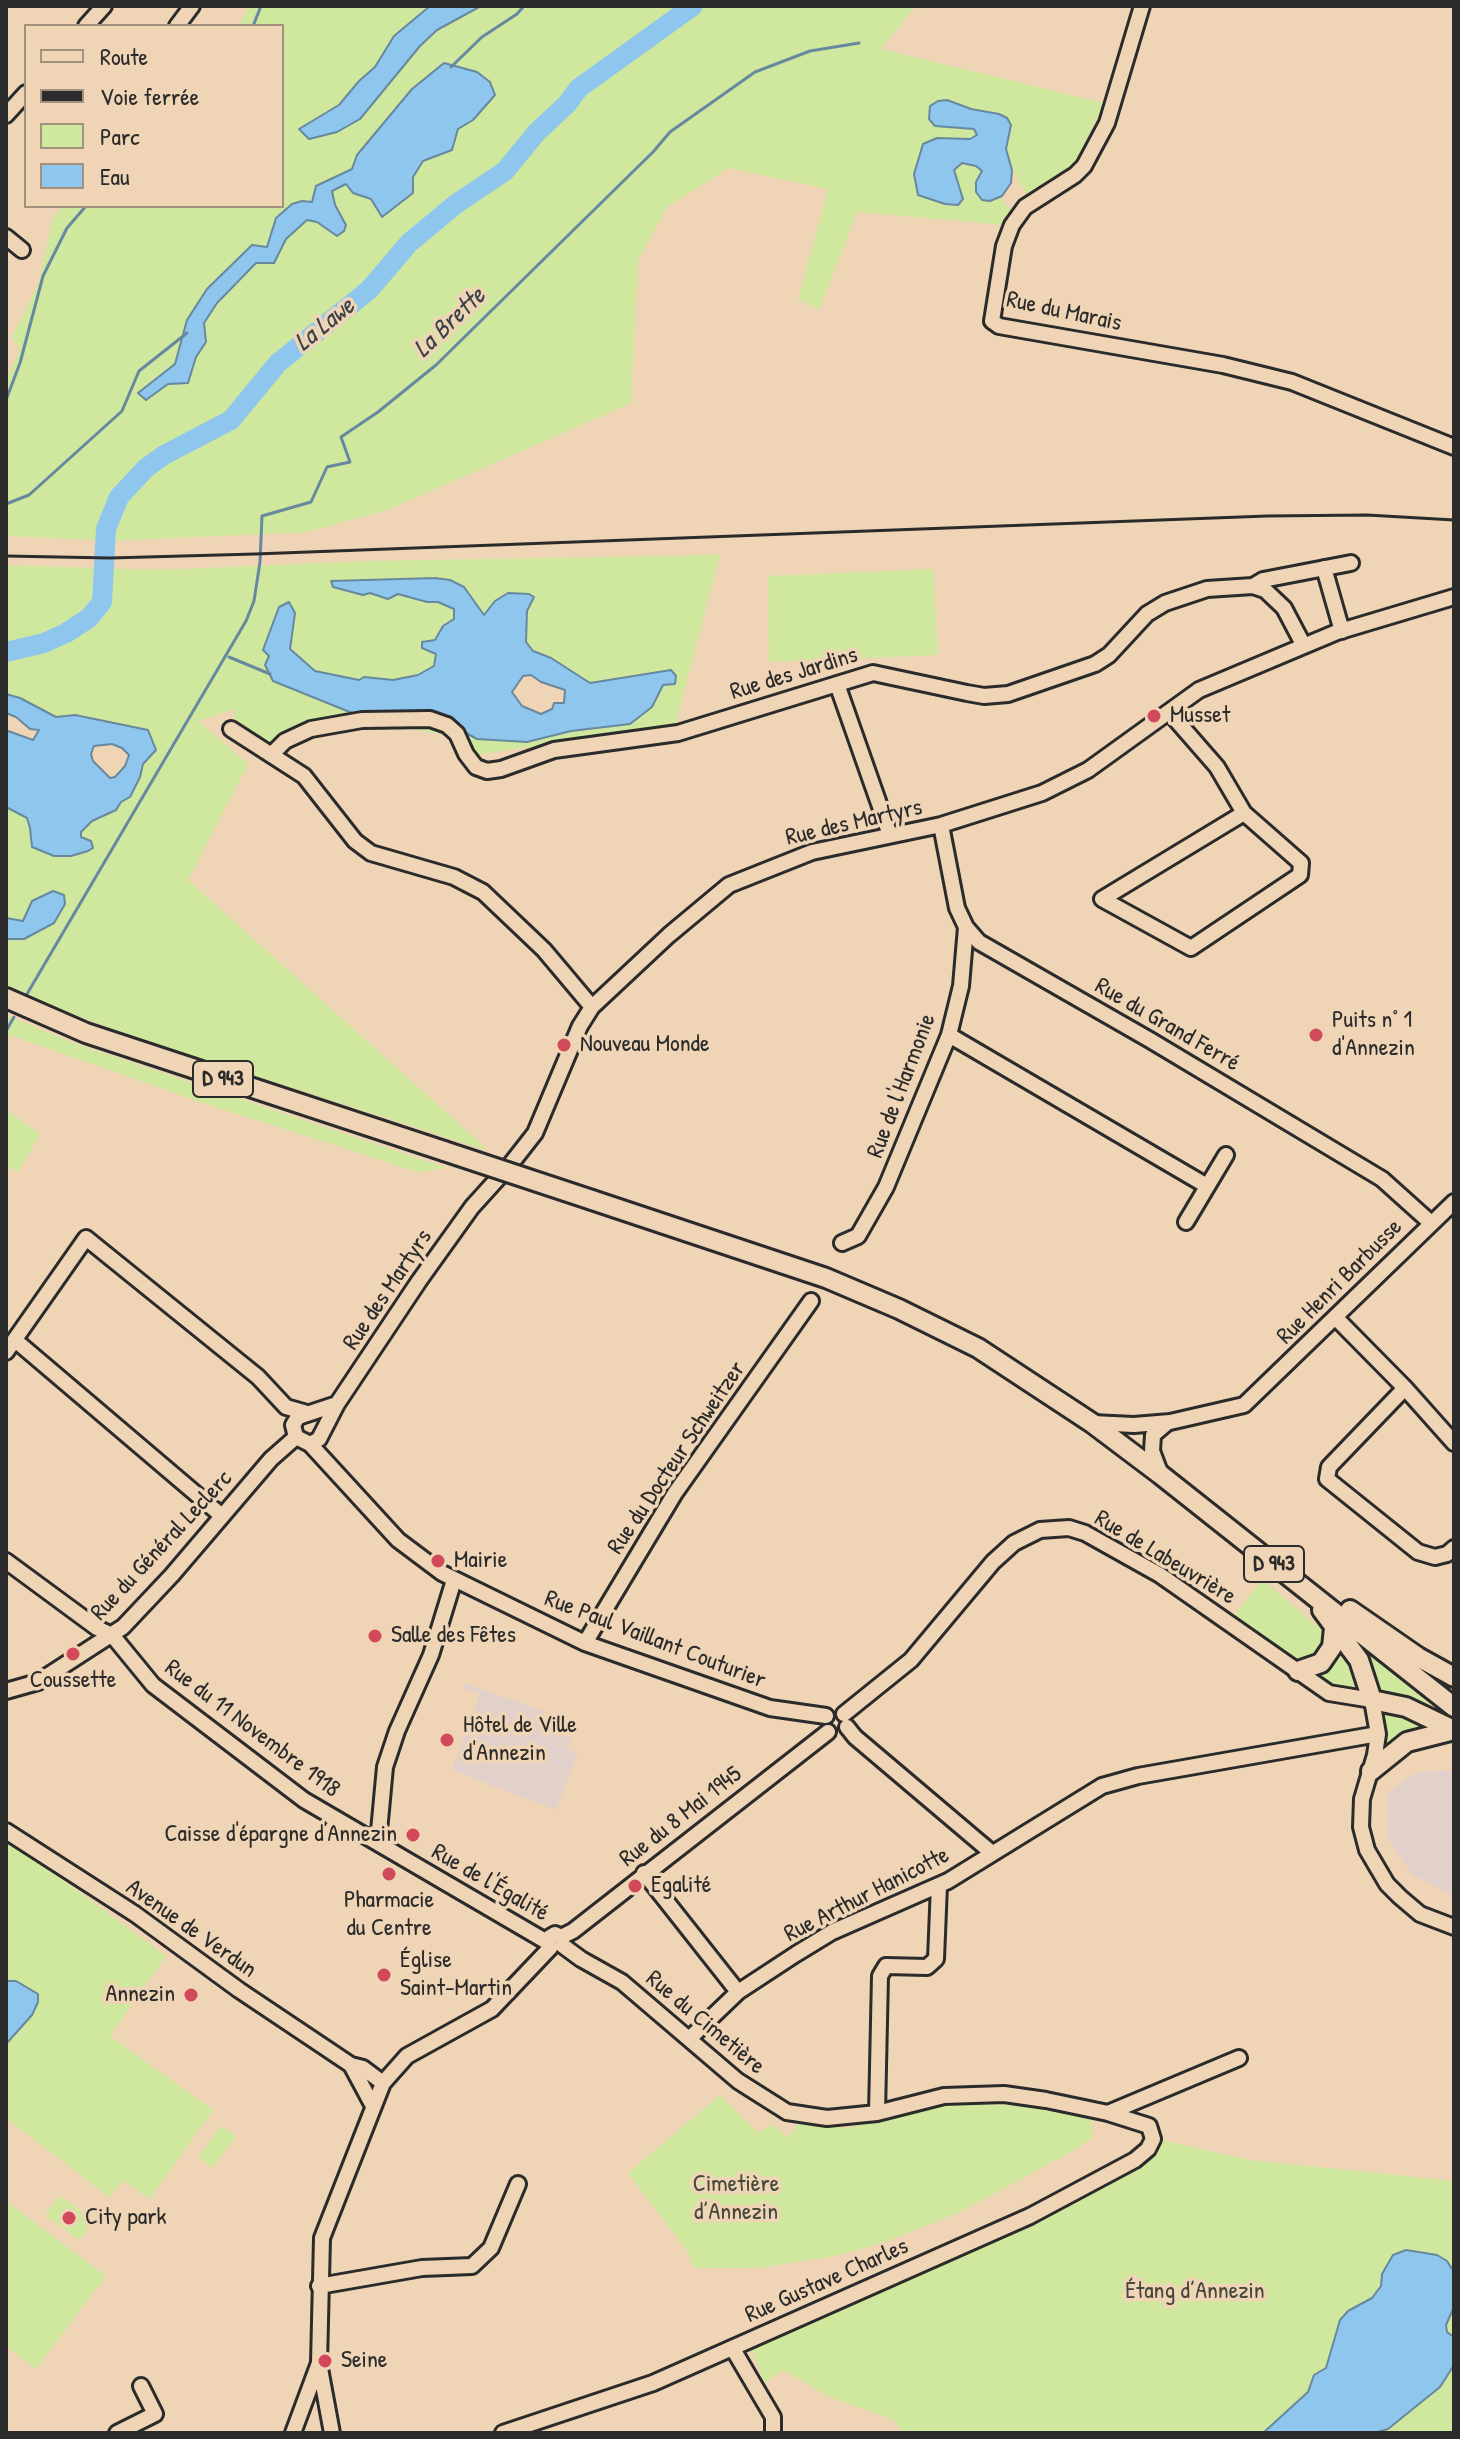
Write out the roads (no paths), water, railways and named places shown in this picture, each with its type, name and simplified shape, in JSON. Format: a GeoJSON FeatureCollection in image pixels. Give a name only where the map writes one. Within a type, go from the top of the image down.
{"type":"FeatureCollection","features":[{"type":"Feature","properties":{"kind":"main road","name":"D 943"},"geometry":{"type":"LineString","coordinates":[[6,998],[86,1033],[826,1278],[899,1309],[978,1348],[1092,1423],[1454,1707]]}},
{"type":"Feature","properties":{"kind":"main road"},"geometry":{"type":"LineString","coordinates":[[1308,1591],[1359,1660],[1372,1700],[1406,1707],[1454,1730]]}},
{"type":"Feature","properties":{"kind":"main road"},"geometry":{"type":"LineString","coordinates":[[1308,1591],[1326,1594],[1418,1657],[1454,1677]]}},
{"type":"Feature","properties":{"kind":"main road"},"geometry":{"type":"LineString","coordinates":[[1298,1671],[1321,1663],[1332,1647],[1334,1628]]}},
{"type":"Feature","properties":{"kind":"main road"},"geometry":{"type":"LineString","coordinates":[[1371,1771],[1407,1742],[1454,1730]]}},
{"type":"Feature","properties":{"kind":"street"},"geometry":{"type":"LineString","coordinates":[[88,24],[104,6]]}},
{"type":"Feature","properties":{"kind":"street"},"geometry":{"type":"LineString","coordinates":[[178,24],[192,6]]}},
{"type":"Feature","properties":{"kind":"street","name":"Rue du Marais"},"geometry":{"type":"LineString","coordinates":[[1142,6],[1107,123],[1084,166],[1025,207],[1012,225],[1004,246],[992,321],[999,326],[1292,382],[1454,447]]}},
{"type":"Feature","properties":{"kind":"street"},"geometry":{"type":"LineString","coordinates":[[6,115],[24,95]]}},
{"type":"Feature","properties":{"kind":"street"},"geometry":{"type":"LineString","coordinates":[[6,237],[22,250]]}},
{"type":"Feature","properties":{"kind":"street","name":"Rue des Jardins"},"geometry":{"type":"LineString","coordinates":[[272,754],[285,741],[311,729],[362,720],[430,719],[447,725],[457,734],[476,767],[487,771],[554,750],[678,733],[873,673],[976,695],[1008,694],[1095,664],[1109,655],[1147,614],[1165,603],[1207,589],[1253,586],[1263,580],[1351,563]]}},
{"type":"Feature","properties":{"kind":"street"},"geometry":{"type":"LineString","coordinates":[[1324,568],[1342,631]]}},
{"type":"Feature","properties":{"kind":"street"},"geometry":{"type":"LineString","coordinates":[[1253,586],[1276,598],[1304,646]]}},
{"type":"Feature","properties":{"kind":"street","name":"Rue des Martyrs"},"geometry":{"type":"LineString","coordinates":[[337,1404],[472,1207],[535,1133],[580,1026],[592,1007],[669,935],[729,885],[812,852],[941,825],[1042,793],[1066,782],[1199,690],[1342,631],[1454,597]]}},
{"type":"Feature","properties":{"kind":"street"},"geometry":{"type":"LineString","coordinates":[[837,684],[890,835]]}},
{"type":"Feature","properties":{"kind":"street"},"geometry":{"type":"LineString","coordinates":[[1169,712],[1217,767],[1244,813],[1301,863],[1300,875],[1191,948],[1102,899],[1244,813]]}},
{"type":"Feature","properties":{"kind":"street"},"geometry":{"type":"LineString","coordinates":[[231,729],[304,776],[355,841],[371,853],[454,877],[483,892],[544,950],[592,1007]]}},
{"type":"Feature","properties":{"kind":"street"},"geometry":{"type":"LineString","coordinates":[[941,825],[957,908],[966,927]]}},
{"type":"Feature","properties":{"kind":"street","name":"Rue de l'Harmonie"},"geometry":{"type":"LineString","coordinates":[[842,1243],[858,1236],[886,1187],[949,1035],[961,986],[966,927]]}},
{"type":"Feature","properties":{"kind":"street","name":"Rue du Grand Ferré"},"geometry":{"type":"LineString","coordinates":[[966,927],[979,942],[1382,1179],[1431,1223]]}},
{"type":"Feature","properties":{"kind":"street"},"geometry":{"type":"LineString","coordinates":[[949,1035],[1207,1186]]}},
{"type":"Feature","properties":{"kind":"street"},"geometry":{"type":"LineString","coordinates":[[1186,1222],[1226,1155]]}},
{"type":"Feature","properties":{"kind":"street","name":"Rue Henri Barbusse"},"geometry":{"type":"LineString","coordinates":[[1092,1423],[1121,1426],[1170,1422],[1244,1405],[1454,1202]]}},
{"type":"Feature","properties":{"kind":"street"},"geometry":{"type":"LineString","coordinates":[[222,1516],[10,1346],[86,1238],[258,1377],[286,1407],[294,1431],[310,1444],[315,1443],[337,1404]]}},
{"type":"Feature","properties":{"kind":"street","name":"Rue du Docteur Schweitzer"},"geometry":{"type":"LineString","coordinates":[[585,1643],[675,1493],[811,1301]]}},
{"type":"Feature","properties":{"kind":"street"},"geometry":{"type":"LineString","coordinates":[[1336,1318],[1454,1443]]}},
{"type":"Feature","properties":{"kind":"street"},"geometry":{"type":"LineString","coordinates":[[1405,1388],[1329,1467],[1327,1479],[1418,1552],[1435,1557],[1447,1554],[1454,1548]]}},
{"type":"Feature","properties":{"kind":"street"},"geometry":{"type":"LineString","coordinates":[[294,1431],[298,1417],[337,1404]]}},
{"type":"Feature","properties":{"kind":"street"},"geometry":{"type":"LineString","coordinates":[[286,1407],[321,1419],[323,1431]]}},
{"type":"Feature","properties":{"kind":"street"},"geometry":{"type":"LineString","coordinates":[[1161,1475],[1152,1451],[1153,1435],[1170,1422]]}},
{"type":"Feature","properties":{"kind":"street","name":"Rue du Général Leclerc"},"geometry":{"type":"LineString","coordinates":[[6,1691],[38,1682],[112,1635],[172,1575],[294,1431]]}},
{"type":"Feature","properties":{"kind":"street","name":"Rue Paul Vaillant Couturier"},"geometry":{"type":"LineString","coordinates":[[323,1431],[330,1464]]}},
{"type":"Feature","properties":{"kind":"street","name":"Rue Paul Vaillant Couturier"},"geometry":{"type":"LineString","coordinates":[[310,1444],[398,1540],[431,1567],[454,1580],[585,1643],[770,1708],[826,1716]]}},
{"type":"Feature","properties":{"kind":"street","name":"Rue de Labeuvrière"},"geometry":{"type":"LineString","coordinates":[[846,1720],[911,1660],[993,1562],[1014,1543],[1040,1530],[1069,1528],[1085,1533],[1160,1575],[1329,1693],[1372,1700]]}},
{"type":"Feature","properties":{"kind":"street","name":"Rue du 11 Novembre 1918"},"geometry":{"type":"LineString","coordinates":[[6,1561],[97,1628],[112,1635],[153,1685],[304,1800],[410,1863]]}},
{"type":"Feature","properties":{"kind":"street"},"geometry":{"type":"LineString","coordinates":[[378,1842],[385,1767],[397,1731],[431,1655],[454,1580]]}},
{"type":"Feature","properties":{"kind":"street"},"geometry":{"type":"LineString","coordinates":[[1372,1700],[1378,1734],[1362,1799],[1361,1827],[1367,1850],[1387,1884],[1420,1914],[1454,1927]]}},
{"type":"Feature","properties":{"kind":"street"},"geometry":{"type":"LineString","coordinates":[[846,1720],[839,1734],[828,1732],[824,1724],[826,1716],[832,1711],[846,1720],[855,1737],[992,1853]]}},
{"type":"Feature","properties":{"kind":"street","name":"Rue du 8 Mai 1945"},"geometry":{"type":"LineString","coordinates":[[379,2094],[407,2056],[492,2009],[555,1943],[828,1732]]}},
{"type":"Feature","properties":{"kind":"street","name":"Rue Arthur Hanicotte"},"geometry":{"type":"LineString","coordinates":[[689,2039],[738,1992],[832,1932],[939,1885],[1102,1786],[1138,1776],[1378,1734]]}},
{"type":"Feature","properties":{"kind":"street","name":"Avenue de Verdun"},"geometry":{"type":"LineString","coordinates":[[6,1831],[135,1914],[239,1990],[351,2065],[363,2068],[379,2094],[369,2103],[351,2065]]}},
{"type":"Feature","properties":{"kind":"street","name":"Rue de l'Égalité"},"geometry":{"type":"LineString","coordinates":[[410,1863],[555,1943]]}},
{"type":"Feature","properties":{"kind":"street"},"geometry":{"type":"LineString","coordinates":[[644,1873],[738,1992]]}},
{"type":"Feature","properties":{"kind":"street"},"geometry":{"type":"LineString","coordinates":[[877,2113],[880,1976],[886,1966],[927,1967],[936,1959],[939,1885]]}},
{"type":"Feature","properties":{"kind":"street","name":"Rue du Cimetière"},"geometry":{"type":"LineString","coordinates":[[555,1943],[622,1982],[750,2090],[787,2112],[827,2118],[877,2113],[944,2096],[1004,2094],[1108,2113],[1149,2126],[1153,2139]]}},
{"type":"Feature","properties":{"kind":"street"},"geometry":{"type":"LineString","coordinates":[[1108,2113],[1239,2058]]}},
{"type":"Feature","properties":{"kind":"street"},"geometry":{"type":"LineString","coordinates":[[332,2433],[319,2363],[322,2238],[379,2094]]}},
{"type":"Feature","properties":{"kind":"street","name":"Rue Gustave Charles"},"geometry":{"type":"LineString","coordinates":[[503,2433],[653,2383],[1030,2216],[1135,2160],[1148,2149],[1153,2139]]}},
{"type":"Feature","properties":{"kind":"street"},"geometry":{"type":"LineString","coordinates":[[319,2286],[422,2268],[472,2266],[491,2248],[518,2184]]}},
{"type":"Feature","properties":{"kind":"street"},"geometry":{"type":"LineString","coordinates":[[733,2349],[773,2417],[773,2433]]}},
{"type":"Feature","properties":{"kind":"street"},"geometry":{"type":"LineString","coordinates":[[293,2433],[319,2363]]}},
{"type":"Feature","properties":{"kind":"street"},"geometry":{"type":"LineString","coordinates":[[117,2433],[155,2414],[141,2386]]}},
{"type":"Feature","properties":{"kind":"water"},"geometry":{"type":"Polygon","coordinates":[[[430,6],[481,6],[437,30],[360,119],[337,132],[309,139],[299,129],[339,105],[375,67],[394,36],[430,6]]]}},
{"type":"Feature","properties":{"kind":"water"},"geometry":{"type":"Polygon","coordinates":[[[444,63],[477,72],[490,82],[495,95],[473,120],[458,129],[452,150],[423,161],[413,177],[413,193],[382,217],[371,199],[353,193],[346,184],[332,191],[335,205],[346,225],[344,231],[337,236],[317,222],[307,220],[286,239],[274,263],[256,263],[217,303],[204,323],[206,342],[196,357],[188,383],[168,384],[146,400],[138,393],[175,364],[187,320],[207,289],[252,245],[267,247],[276,218],[292,204],[312,202],[316,186],[352,169],[357,155],[412,89],[444,63]]]}},
{"type":"Feature","properties":{"kind":"water"},"geometry":{"type":"Polygon","coordinates":[[[947,100],[1007,118],[1011,125],[1006,149],[1012,170],[1011,183],[1002,196],[990,201],[982,200],[976,192],[976,182],[982,171],[976,166],[962,163],[954,170],[963,199],[958,205],[918,195],[914,174],[923,144],[937,138],[970,139],[977,135],[974,129],[935,126],[929,119],[930,106],[947,100]]]}},
{"type":"Feature","properties":{"kind":"water"},"geometry":{"type":"Polygon","coordinates":[[[450,580],[464,587],[484,615],[495,601],[508,593],[529,594],[534,597],[527,611],[526,642],[533,651],[551,658],[590,683],[671,670],[676,676],[675,684],[663,685],[652,707],[630,724],[571,731],[527,742],[477,739],[433,715],[391,711],[362,717],[273,681],[265,665],[269,656],[263,650],[279,607],[289,602],[295,613],[290,649],[315,671],[359,680],[364,677],[393,680],[418,675],[434,666],[436,654],[422,648],[422,642],[435,640],[443,626],[454,619],[454,609],[438,602],[398,594],[388,599],[370,593],[363,595],[333,587],[331,581],[450,580]],[[531,675],[523,676],[512,692],[522,706],[541,714],[552,709],[554,703],[564,703],[565,690],[531,675]]]}},
{"type":"Feature","properties":{"kind":"water"},"geometry":{"type":"Polygon","coordinates":[[[6,694],[56,717],[75,715],[148,730],[156,750],[143,764],[130,797],[121,802],[116,810],[92,821],[81,832],[81,837],[91,841],[93,848],[71,856],[54,856],[32,847],[27,818],[6,807],[6,732],[33,740],[39,730],[30,729],[6,713],[6,694]],[[112,744],[94,746],[91,754],[93,761],[110,778],[125,766],[129,755],[112,744]]]}},
{"type":"Feature","properties":{"kind":"water"},"geometry":{"type":"Polygon","coordinates":[[[53,891],[64,895],[65,904],[54,923],[24,939],[6,939],[6,918],[23,921],[32,901],[53,891]]]}},
{"type":"Feature","properties":{"kind":"water"},"geometry":{"type":"Polygon","coordinates":[[[6,1981],[16,1981],[38,1994],[38,2002],[32,2015],[6,2044],[6,1981]]]}},
{"type":"Feature","properties":{"kind":"water"},"geometry":{"type":"Polygon","coordinates":[[[1406,2250],[1437,2255],[1447,2261],[1454,2272],[1454,2307],[1446,2325],[1447,2332],[1454,2337],[1454,2365],[1440,2387],[1388,2429],[1374,2433],[1263,2433],[1308,2392],[1314,2375],[1326,2368],[1340,2320],[1348,2311],[1372,2298],[1381,2286],[1382,2274],[1393,2255],[1406,2250]]]}},
{"type":"Feature","properties":{"kind":"waterway"},"geometry":{"type":"LineString","coordinates":[[254,24],[261,6]]}},
{"type":"Feature","properties":{"kind":"waterway"},"geometry":{"type":"LineString","coordinates":[[451,67],[482,37],[524,6]]}},
{"type":"Feature","properties":{"kind":"waterway","name":"La Lawe"},"geometry":{"type":"LineString","coordinates":[[6,652],[44,643],[66,633],[89,618],[102,602],[106,529],[119,497],[146,468],[164,455],[231,420],[278,363],[369,290],[409,243],[456,204],[505,171],[579,88],[693,6]]}},
{"type":"Feature","properties":{"kind":"waterway","name":"La Brette"},"geometry":{"type":"LineString","coordinates":[[27,994],[246,621],[254,601],[260,562],[262,516],[311,502],[327,467],[350,462],[341,437],[378,412],[436,365],[670,132],[755,72],[810,51],[859,43]]}},
{"type":"Feature","properties":{"kind":"waterway"},"geometry":{"type":"LineString","coordinates":[[6,400],[20,363],[43,276],[67,228],[84,208]]}},
{"type":"Feature","properties":{"kind":"waterway"},"geometry":{"type":"LineString","coordinates":[[6,504],[29,495],[122,411],[139,371],[187,333]]}},
{"type":"Feature","properties":{"kind":"waterway"},"geometry":{"type":"LineString","coordinates":[[1445,436],[1454,439]]}},
{"type":"Feature","properties":{"kind":"waterway"},"geometry":{"type":"LineString","coordinates":[[229,657],[270,674]]}},
{"type":"Feature","properties":{"kind":"waterway"},"geometry":{"type":"LineString","coordinates":[[6,1031],[14,1017]]}},
{"type":"Feature","properties":{"kind":"railway"},"geometry":{"type":"LineString","coordinates":[[6,556],[110,558],[255,554],[1267,516],[1367,515],[1454,520]]}},
{"type":"Feature","properties":{"kind":"place","name":"Musset"},"geometry":{"type":"Point","coordinates":[1154,716]}},
{"type":"Feature","properties":{"kind":"place","name":"Puits n° 1 d'Annezin"},"geometry":{"type":"Point","coordinates":[1316,1035]}},
{"type":"Feature","properties":{"kind":"place","name":"Nouveau Monde"},"geometry":{"type":"Point","coordinates":[564,1045]}},
{"type":"Feature","properties":{"kind":"place","name":"Mairie"},"geometry":{"type":"Point","coordinates":[438,1561]}},
{"type":"Feature","properties":{"kind":"place","name":"Salle des Fêtes"},"geometry":{"type":"Point","coordinates":[375,1636]}},
{"type":"Feature","properties":{"kind":"place","name":"Coussette"},"geometry":{"type":"Point","coordinates":[73,1654]}},
{"type":"Feature","properties":{"kind":"place","name":"Hôtel de Ville d'Annezin"},"geometry":{"type":"Point","coordinates":[447,1740]}},
{"type":"Feature","properties":{"kind":"place","name":"Caisse d'épargne d'Annezin"},"geometry":{"type":"Point","coordinates":[413,1835]}},
{"type":"Feature","properties":{"kind":"place","name":"Pharmacie du Centre"},"geometry":{"type":"Point","coordinates":[389,1874]}},
{"type":"Feature","properties":{"kind":"place","name":"Egalité"},"geometry":{"type":"Point","coordinates":[635,1886]}},
{"type":"Feature","properties":{"kind":"place","name":"Église Saint-Martin"},"geometry":{"type":"Point","coordinates":[384,1975]}},
{"type":"Feature","properties":{"kind":"place","name":"Annezin"},"geometry":{"type":"Point","coordinates":[191,1995]}},
{"type":"Feature","properties":{"kind":"place","name":"City park"},"geometry":{"type":"Point","coordinates":[69,2218]}},
{"type":"Feature","properties":{"kind":"place","name":"Seine"},"geometry":{"type":"Point","coordinates":[325,2361]}},
{"type":"Feature","properties":{"kind":"park label","name":"Cimetière d’Annezin"},"geometry":{"type":"Point","coordinates":[736,2199]}},
{"type":"Feature","properties":{"kind":"park label","name":"Étang d’Annezin"},"geometry":{"type":"Point","coordinates":[1195,2292]}}]}
